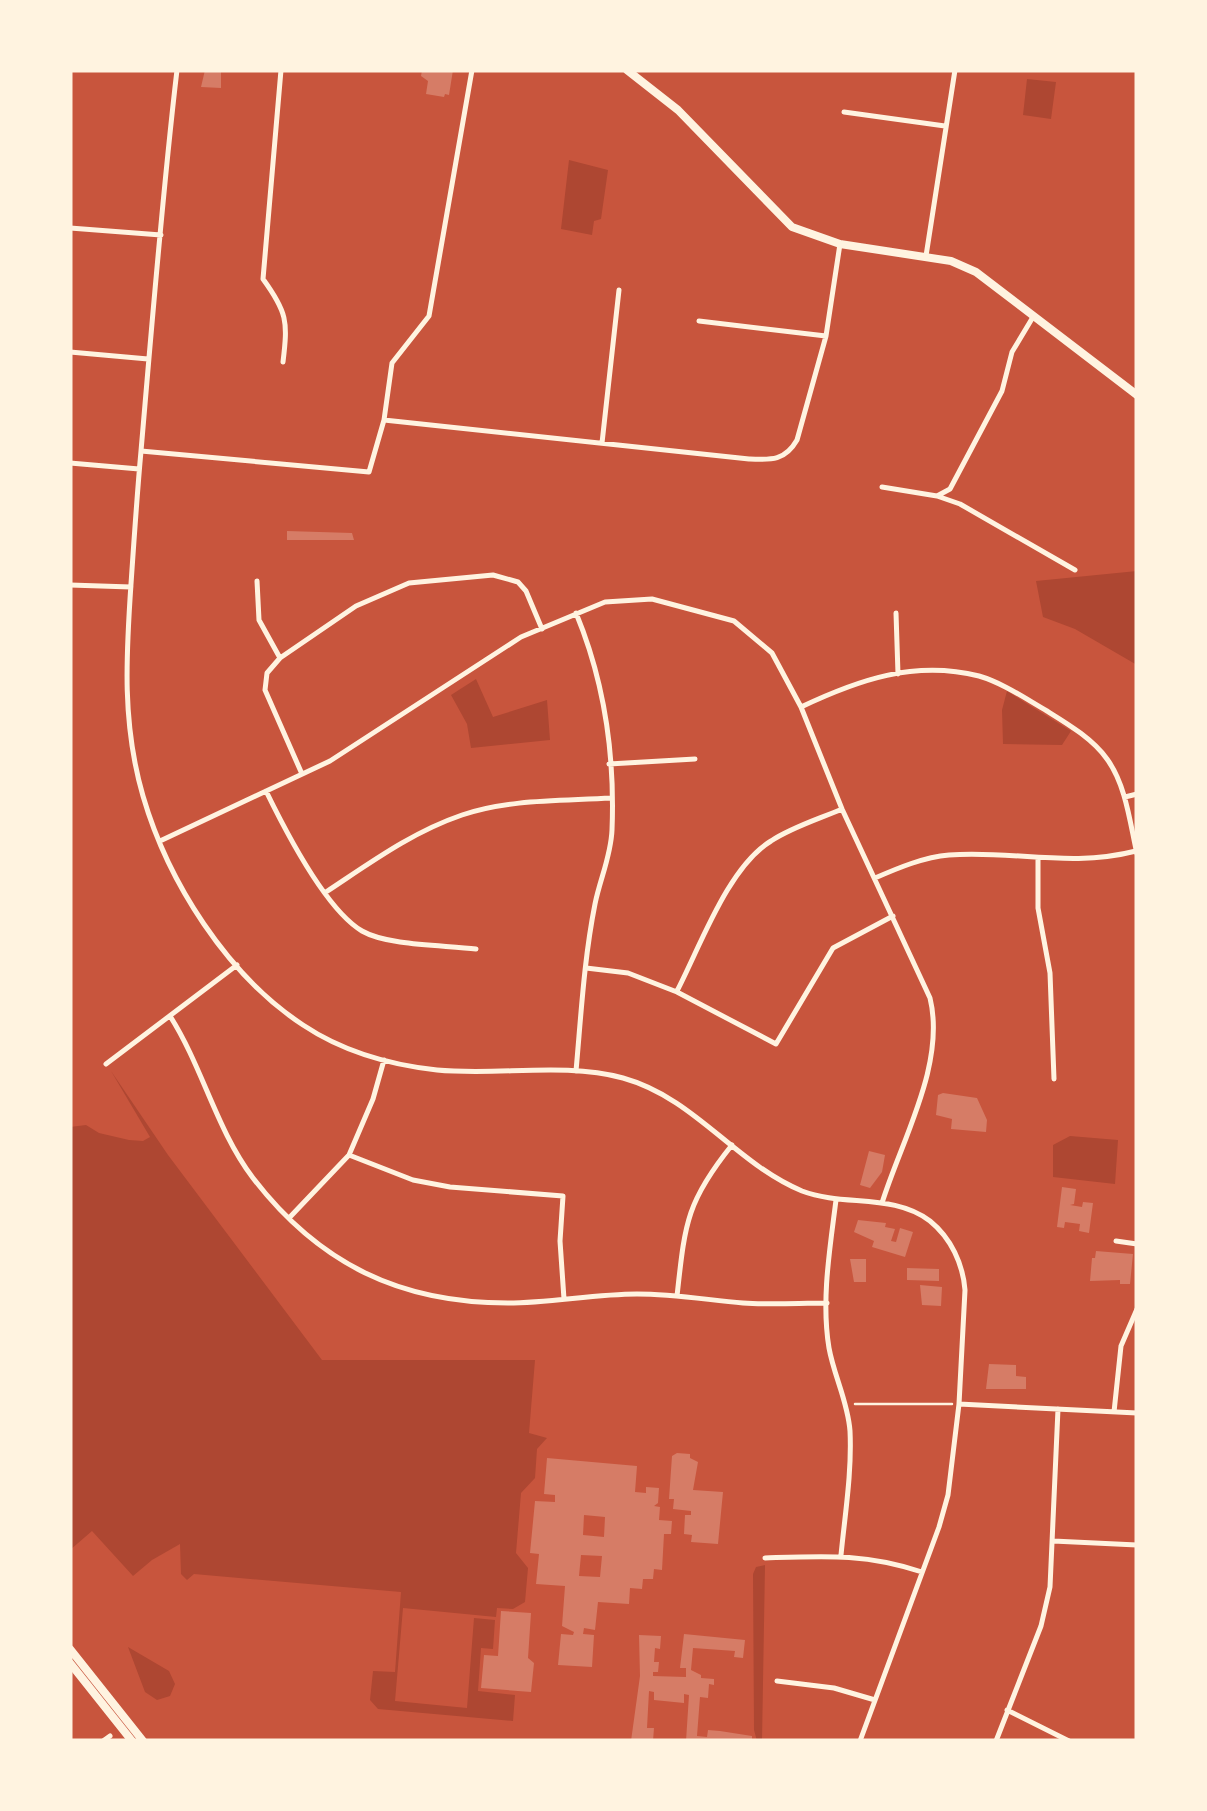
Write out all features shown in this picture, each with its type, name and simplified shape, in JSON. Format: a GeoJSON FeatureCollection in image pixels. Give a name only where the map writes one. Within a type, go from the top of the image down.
{"type":"FeatureCollection","features":[{"type":"Feature","properties":{"kind":"main road"},"geometry":{"type":"LineString","coordinates":[[627,70],[678,110],[792,227],[840,244],[951,261],[976,272],[1137,395]]}},
{"type":"Feature","properties":{"kind":"main road"},"geometry":{"type":"LineString","coordinates":[[70,1649],[143,1741]]}},
{"type":"Feature","properties":{"kind":"main road"},"geometry":{"type":"LineString","coordinates":[[70,1663],[132,1741]]}},
{"type":"Feature","properties":{"kind":"street"},"geometry":{"type":"LineString","coordinates":[[177,70],[148,359],[124,673],[128,724],[143,797],[160,840],[192,902],[237,965],[259,990],[303,1026],[355,1051],[434,1070],[494,1074],[576,1071],[620,1077],[661,1092],[710,1124],[776,1179],[836,1200],[904,1207],[940,1229],[956,1252],[964,1290],[948,1496],[860,1741]]}},
{"type":"Feature","properties":{"kind":"street"},"geometry":{"type":"LineString","coordinates":[[281,70],[263,279],[282,306],[286,332],[284,362]]}},
{"type":"Feature","properties":{"kind":"street"},"geometry":{"type":"LineString","coordinates":[[140,451],[368,472],[384,420],[392,363],[429,316],[472,70]]}},
{"type":"Feature","properties":{"kind":"street"},"geometry":{"type":"LineString","coordinates":[[926,256],[955,70]]}},
{"type":"Feature","properties":{"kind":"street"},"geometry":{"type":"LineString","coordinates":[[844,112],[945,126]]}},
{"type":"Feature","properties":{"kind":"street"},"geometry":{"type":"LineString","coordinates":[[70,228],[161,234]]}},
{"type":"Feature","properties":{"kind":"street"},"geometry":{"type":"LineString","coordinates":[[384,420],[778,460],[790,453],[797,440],[826,336],[840,244]]}},
{"type":"Feature","properties":{"kind":"street"},"geometry":{"type":"LineString","coordinates":[[602,443],[619,290]]}},
{"type":"Feature","properties":{"kind":"street"},"geometry":{"type":"LineString","coordinates":[[937,496],[950,489],[1002,391],[1012,352],[1033,317]]}},
{"type":"Feature","properties":{"kind":"street"},"geometry":{"type":"LineString","coordinates":[[700,321],[826,336]]}},
{"type":"Feature","properties":{"kind":"street"},"geometry":{"type":"LineString","coordinates":[[70,352],[148,359]]}},
{"type":"Feature","properties":{"kind":"street"},"geometry":{"type":"LineString","coordinates":[[70,463],[139,469]]}},
{"type":"Feature","properties":{"kind":"street"},"geometry":{"type":"LineString","coordinates":[[882,487],[960,504],[1074,570]]}},
{"type":"Feature","properties":{"kind":"street"},"geometry":{"type":"LineString","coordinates":[[303,774],[266,690],[267,674],[280,658],[370,598],[430,580],[506,577],[526,590],[542,629]]}},
{"type":"Feature","properties":{"kind":"street"},"geometry":{"type":"LineString","coordinates":[[257,580],[259,620],[280,658]]}},
{"type":"Feature","properties":{"kind":"street"},"geometry":{"type":"LineString","coordinates":[[70,585],[131,587]]}},
{"type":"Feature","properties":{"kind":"street"},"geometry":{"type":"LineString","coordinates":[[160,840],[330,761],[504,647],[605,602],[641,598],[734,621],[772,653],[801,707],[842,809],[930,998],[933,1056],[882,1202]]}},
{"type":"Feature","properties":{"kind":"street"},"geometry":{"type":"LineString","coordinates":[[896,613],[898,674]]}},
{"type":"Feature","properties":{"kind":"street"},"geometry":{"type":"LineString","coordinates":[[576,614],[601,682],[612,831],[606,871],[596,901],[576,1071]]}},
{"type":"Feature","properties":{"kind":"street"},"geometry":{"type":"LineString","coordinates":[[801,707],[852,682],[898,674],[980,676],[1015,692],[1084,736],[1108,760],[1124,797],[1137,853],[1090,860],[948,855],[875,878]]}},
{"type":"Feature","properties":{"kind":"street"},"geometry":{"type":"LineString","coordinates":[[609,764],[695,759]]}},
{"type":"Feature","properties":{"kind":"street"},"geometry":{"type":"LineString","coordinates":[[266,791],[326,892],[344,916],[363,932],[389,939],[476,949]]}},
{"type":"Feature","properties":{"kind":"street"},"geometry":{"type":"LineString","coordinates":[[1124,797],[1137,794]]}},
{"type":"Feature","properties":{"kind":"street"},"geometry":{"type":"LineString","coordinates":[[326,892],[398,844],[466,813],[542,801],[611,798]]}},
{"type":"Feature","properties":{"kind":"street"},"geometry":{"type":"LineString","coordinates":[[677,992],[728,891],[746,864],[770,841],[842,809]]}},
{"type":"Feature","properties":{"kind":"street"},"geometry":{"type":"LineString","coordinates":[[1038,858],[1038,908],[1050,973],[1054,1079]]}},
{"type":"Feature","properties":{"kind":"street"},"geometry":{"type":"LineString","coordinates":[[586,968],[628,972],[677,992],[776,1044],[833,948],[893,916]]}},
{"type":"Feature","properties":{"kind":"street"},"geometry":{"type":"LineString","coordinates":[[106,1064],[237,965]]}},
{"type":"Feature","properties":{"kind":"street"},"geometry":{"type":"LineString","coordinates":[[170,1016],[194,1058],[224,1132],[252,1175],[290,1217],[338,1260],[376,1280],[458,1301],[512,1304],[640,1294],[744,1303],[827,1303]]}},
{"type":"Feature","properties":{"kind":"street"},"geometry":{"type":"LineString","coordinates":[[290,1217],[349,1155],[373,1100],[384,1060]]}},
{"type":"Feature","properties":{"kind":"street"},"geometry":{"type":"LineString","coordinates":[[677,1296],[692,1204],[732,1145]]}},
{"type":"Feature","properties":{"kind":"street"},"geometry":{"type":"LineString","coordinates":[[349,1155],[414,1180],[450,1187],[562,1196],[564,1299]]}},
{"type":"Feature","properties":{"kind":"street"},"geometry":{"type":"LineString","coordinates":[[836,1200],[827,1303],[829,1348],[846,1404],[850,1445],[840,1555]]}},
{"type":"Feature","properties":{"kind":"street"},"geometry":{"type":"LineString","coordinates":[[1116,1241],[1137,1244]]}},
{"type":"Feature","properties":{"kind":"street"},"geometry":{"type":"LineString","coordinates":[[1114,1412],[1121,1346],[1137,1309]]}},
{"type":"Feature","properties":{"kind":"street"},"geometry":{"type":"LineString","coordinates":[[958,1404],[1137,1413]]}},
{"type":"Feature","properties":{"kind":"street"},"geometry":{"type":"LineString","coordinates":[[996,1741],[1041,1626],[1050,1586],[1058,1409]]}},
{"type":"Feature","properties":{"kind":"street"},"geometry":{"type":"LineString","coordinates":[[1053,1541],[1137,1545]]}},
{"type":"Feature","properties":{"kind":"street"},"geometry":{"type":"LineString","coordinates":[[765,1558],[840,1555],[880,1559],[922,1572]]}},
{"type":"Feature","properties":{"kind":"street"},"geometry":{"type":"LineString","coordinates":[[778,1681],[834,1688],[876,1700]]}},
{"type":"Feature","properties":{"kind":"street"},"geometry":{"type":"LineString","coordinates":[[1007,1710],[1069,1741]]}},
{"type":"Feature","properties":{"kind":"street"},"geometry":{"type":"LineString","coordinates":[[103,1741],[110,1736]]}},
{"type":"Feature","properties":{"kind":"path"},"geometry":{"type":"LineString","coordinates":[[846,1404],[958,1404]]}},
{"type":"Feature","properties":{"kind":"shaded area"},"geometry":{"type":"Polygon","coordinates":[[[1027,79],[1056,82],[1051,119],[1023,115],[1027,79]]]}},
{"type":"Feature","properties":{"kind":"shaded area"},"geometry":{"type":"Polygon","coordinates":[[[569,160],[608,170],[601,219],[594,221],[592,235],[561,229],[569,160]]]}},
{"type":"Feature","properties":{"kind":"shaded area"},"geometry":{"type":"Polygon","coordinates":[[[1137,571],[1137,665],[1075,629],[1043,617],[1036,581],[1137,571]]]}},
{"type":"Feature","properties":{"kind":"shaded area"},"geometry":{"type":"Polygon","coordinates":[[[476,679],[493,717],[547,700],[550,740],[471,748],[467,724],[451,695],[476,679]]]}},
{"type":"Feature","properties":{"kind":"shaded area"},"geometry":{"type":"Polygon","coordinates":[[[1007,691],[1071,731],[1062,745],[1003,744],[1002,710],[1007,691]]]}},
{"type":"Feature","properties":{"kind":"shaded area"},"geometry":{"type":"Polygon","coordinates":[[[111,1071],[168,1155],[322,1360],[535,1360],[529,1433],[547,1438],[537,1449],[535,1478],[521,1493],[516,1553],[528,1568],[525,1602],[513,1609],[497,1608],[496,1617],[403,1608],[395,1701],[467,1708],[474,1618],[495,1620],[493,1649],[481,1648],[478,1691],[515,1695],[513,1721],[378,1709],[370,1700],[373,1671],[395,1672],[401,1592],[194,1574],[187,1580],[181,1574],[180,1544],[133,1576],[92,1531],[70,1550],[70,1127],[86,1125],[99,1133],[129,1140],[150,1137],[111,1071]]]}},
{"type":"Feature","properties":{"kind":"shaded area"},"geometry":{"type":"Polygon","coordinates":[[[1070,1136],[1118,1140],[1115,1184],[1053,1177],[1053,1145],[1070,1136]]]}},
{"type":"Feature","properties":{"kind":"shaded area"},"geometry":{"type":"Polygon","coordinates":[[[765,1565],[762,1741],[757,1741],[753,1574],[756,1567],[765,1565]]]}},
{"type":"Feature","properties":{"kind":"shaded area"},"geometry":{"type":"Polygon","coordinates":[[[128,1647],[169,1671],[175,1684],[170,1696],[157,1700],[145,1692],[128,1647]]]}},
{"type":"Feature","properties":{"kind":"building"},"geometry":{"type":"Polygon","coordinates":[[[205,70],[221,70],[221,88],[201,87],[205,70]]]}},
{"type":"Feature","properties":{"kind":"building"},"geometry":{"type":"Polygon","coordinates":[[[422,70],[453,70],[449,95],[426,94],[428,81],[421,76],[422,70]]]}},
{"type":"Feature","properties":{"kind":"building"},"geometry":{"type":"Polygon","coordinates":[[[287,531],[352,533],[354,540],[287,540],[287,531]]]}},
{"type":"Feature","properties":{"kind":"building"},"geometry":{"type":"Polygon","coordinates":[[[938,1095],[977,1098],[987,1120],[986,1132],[951,1129],[952,1119],[936,1115],[938,1095]]]}},
{"type":"Feature","properties":{"kind":"building"},"geometry":{"type":"Polygon","coordinates":[[[869,1151],[885,1155],[882,1172],[870,1188],[860,1185],[869,1151]]]}},
{"type":"Feature","properties":{"kind":"building"},"geometry":{"type":"Polygon","coordinates":[[[1062,1187],[1076,1189],[1074,1204],[1070,1205],[1082,1207],[1083,1202],[1093,1203],[1089,1233],[1079,1231],[1080,1224],[1065,1222],[1064,1228],[1057,1227],[1062,1187]]]}},
{"type":"Feature","properties":{"kind":"building"},"geometry":{"type":"Polygon","coordinates":[[[858,1220],[886,1223],[885,1227],[895,1229],[891,1241],[896,1242],[900,1228],[913,1232],[905,1257],[872,1247],[874,1241],[854,1232],[858,1220]]]}},
{"type":"Feature","properties":{"kind":"building"},"geometry":{"type":"Polygon","coordinates":[[[1096,1251],[1133,1254],[1130,1284],[1120,1284],[1120,1280],[1090,1281],[1096,1251]]]}},
{"type":"Feature","properties":{"kind":"building"},"geometry":{"type":"Polygon","coordinates":[[[850,1259],[866,1259],[866,1282],[854,1282],[850,1259]]]}},
{"type":"Feature","properties":{"kind":"building"},"geometry":{"type":"Polygon","coordinates":[[[907,1268],[939,1269],[939,1281],[907,1280],[907,1268]]]}},
{"type":"Feature","properties":{"kind":"building"},"geometry":{"type":"Polygon","coordinates":[[[920,1285],[942,1287],[941,1306],[922,1305],[920,1285]]]}},
{"type":"Feature","properties":{"kind":"building"},"geometry":{"type":"Polygon","coordinates":[[[989,1364],[1016,1365],[1016,1376],[1026,1377],[1026,1389],[986,1389],[989,1364]]]}},
{"type":"Feature","properties":{"kind":"building"},"geometry":{"type":"Polygon","coordinates":[[[690,1454],[698,1462],[693,1490],[723,1492],[718,1544],[691,1542],[692,1535],[684,1534],[685,1515],[691,1515],[691,1511],[673,1509],[674,1499],[669,1499],[672,1456],[690,1454]]]}},
{"type":"Feature","properties":{"kind":"building"},"geometry":{"type":"Polygon","coordinates":[[[547,1458],[637,1466],[635,1492],[646,1493],[646,1487],[659,1488],[658,1503],[654,1506],[660,1507],[659,1520],[672,1521],[671,1534],[664,1534],[662,1570],[654,1569],[653,1579],[643,1579],[642,1589],[630,1588],[629,1604],[598,1602],[595,1630],[584,1628],[583,1634],[594,1635],[592,1667],[558,1665],[561,1634],[574,1632],[562,1626],[565,1586],[536,1584],[539,1554],[530,1553],[535,1501],[555,1502],[555,1495],[544,1494],[547,1458]],[[584,1515],[583,1535],[604,1537],[605,1517],[584,1515]],[[581,1555],[579,1576],[600,1577],[602,1556],[581,1555]]]}},
{"type":"Feature","properties":{"kind":"building"},"geometry":{"type":"Polygon","coordinates":[[[501,1611],[531,1613],[531,1692],[481,1688],[484,1655],[498,1656],[501,1611]]]}},
{"type":"Feature","properties":{"kind":"building"},"geometry":{"type":"Polygon","coordinates":[[[684,1634],[745,1640],[743,1658],[734,1657],[735,1651],[693,1648],[691,1670],[701,1678],[714,1679],[714,1685],[709,1684],[708,1698],[700,1697],[697,1736],[707,1737],[708,1730],[720,1731],[752,1736],[752,1741],[686,1741],[689,1695],[684,1694],[684,1703],[654,1700],[654,1692],[649,1691],[647,1728],[654,1728],[653,1741],[631,1741],[640,1676],[639,1635],[661,1636],[660,1649],[655,1648],[658,1672],[653,1672],[653,1676],[686,1677],[686,1668],[680,1668],[684,1634]]]}}]}
